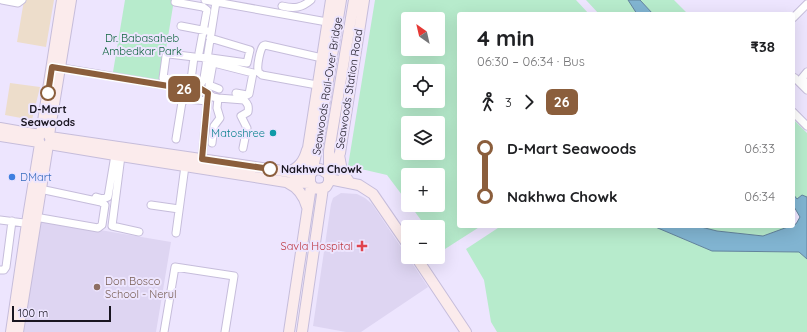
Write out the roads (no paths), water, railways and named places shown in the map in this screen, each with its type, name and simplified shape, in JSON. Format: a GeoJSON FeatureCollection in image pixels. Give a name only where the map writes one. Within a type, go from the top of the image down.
{"type":"FeatureCollection","features":[{"type":"Feature","properties":{"kind":"street"},"geometry":{"type":"LineString","coordinates":[[2,0],[18,3],[22,0]]}},
{"type":"Feature","properties":{"kind":"street"},"geometry":{"type":"LineString","coordinates":[[11,332],[32,221],[45,139],[56,67],[62,0]]}},
{"type":"Feature","properties":{"kind":"street"},"geometry":{"type":"LineString","coordinates":[[56,67],[71,0]]}},
{"type":"Feature","properties":{"kind":"street"},"geometry":{"type":"LineString","coordinates":[[205,0],[239,3],[327,22]]}},
{"type":"Feature","properties":{"kind":"street"},"geometry":{"type":"LineString","coordinates":[[281,13],[283,3],[293,9],[299,8],[311,0]]}},
{"type":"Feature","properties":{"kind":"street"},"geometry":{"type":"LineString","coordinates":[[287,177],[300,164],[308,148],[331,0]]}},
{"type":"Feature","properties":{"kind":"street","name":"Seawoods Rail-Over Bridge"},"geometry":{"type":"LineString","coordinates":[[311,178],[318,150],[341,0]]}},
{"type":"Feature","properties":{"kind":"street","name":"Seawoods Rail-Over Bridge"},"geometry":{"type":"LineString","coordinates":[[329,177],[330,151],[354,0]]}},
{"type":"Feature","properties":{"kind":"street","name":"Seawoods Station Road"},"geometry":{"type":"LineString","coordinates":[[329,177],[340,153],[364,0]]}},
{"type":"Feature","properties":{"kind":"street"},"geometry":{"type":"LineString","coordinates":[[56,67],[162,82],[190,89],[198,87],[204,78],[204,30],[207,12],[206,8],[175,2]]}},
{"type":"Feature","properties":{"kind":"street"},"geometry":{"type":"LineString","coordinates":[[162,82],[186,82],[191,80],[204,58],[211,35],[216,2]]}},
{"type":"Feature","properties":{"kind":"street"},"geometry":{"type":"LineString","coordinates":[[795,16],[807,4]]}},
{"type":"Feature","properties":{"kind":"street"},"geometry":{"type":"LineString","coordinates":[[162,82],[169,54],[211,58],[245,64],[247,63],[250,50],[211,35],[204,30],[181,26]]}},
{"type":"Feature","properties":{"kind":"street"},"geometry":{"type":"LineString","coordinates":[[318,85],[262,75],[257,70],[261,49],[263,46],[322,58]]}},
{"type":"Feature","properties":{"kind":"street"},"geometry":{"type":"LineString","coordinates":[[168,49],[196,54],[204,58],[253,73],[249,94],[236,93]]}},
{"type":"Feature","properties":{"kind":"street"},"geometry":{"type":"LineString","coordinates":[[204,58],[209,85],[219,89]]}},
{"type":"Feature","properties":{"kind":"street"},"geometry":{"type":"LineString","coordinates":[[807,72],[802,78],[807,84]]}},
{"type":"Feature","properties":{"kind":"street"},"geometry":{"type":"LineString","coordinates":[[795,78],[807,90]]}},
{"type":"Feature","properties":{"kind":"street"},"geometry":{"type":"LineString","coordinates":[[198,87],[207,97],[202,159]]}},
{"type":"Feature","properties":{"kind":"street"},"geometry":{"type":"LineString","coordinates":[[176,139],[182,102],[187,99],[207,97],[244,100],[249,106],[248,112],[240,116],[247,128],[244,148]]}},
{"type":"Feature","properties":{"kind":"street"},"geometry":{"type":"LineString","coordinates":[[212,143],[214,126],[220,118],[217,108],[218,98]]}},
{"type":"Feature","properties":{"kind":"street"},"geometry":{"type":"LineString","coordinates":[[795,114],[807,125]]}},
{"type":"Feature","properties":{"kind":"street"},"geometry":{"type":"LineString","coordinates":[[0,128],[118,156],[185,166],[287,177],[311,178]]}},
{"type":"Feature","properties":{"kind":"street"},"geometry":{"type":"LineString","coordinates":[[0,136],[45,139],[202,159],[287,177],[299,190],[308,209]]}},
{"type":"Feature","properties":{"kind":"street"},"geometry":{"type":"LineString","coordinates":[[18,332],[32,221],[40,188],[45,139]]}},
{"type":"Feature","properties":{"kind":"street"},"geometry":{"type":"LineString","coordinates":[[288,332],[308,209],[311,178],[308,148]]}},
{"type":"Feature","properties":{"kind":"street"},"geometry":{"type":"LineString","coordinates":[[340,153],[339,161],[342,171],[350,182]]}},
{"type":"Feature","properties":{"kind":"street"},"geometry":{"type":"LineString","coordinates":[[40,188],[105,198],[108,197],[118,156]]}},
{"type":"Feature","properties":{"kind":"street"},"geometry":{"type":"LineString","coordinates":[[118,156],[112,226],[139,232]]}},
{"type":"Feature","properties":{"kind":"street"},"geometry":{"type":"LineString","coordinates":[[176,233],[185,166]]}},
{"type":"Feature","properties":{"kind":"street"},"geometry":{"type":"LineString","coordinates":[[320,169],[326,172],[329,177],[328,185],[317,189],[311,178],[314,170],[320,169]]}},
{"type":"Feature","properties":{"kind":"street"},"geometry":{"type":"LineString","coordinates":[[329,177],[350,182],[368,190],[377,198],[401,234]]}},
{"type":"Feature","properties":{"kind":"street"},"geometry":{"type":"LineString","coordinates":[[0,220],[32,221],[98,228],[102,225],[104,205],[101,202],[40,188]]}},
{"type":"Feature","properties":{"kind":"street"},"geometry":{"type":"LineString","coordinates":[[302,332],[323,188]]}},
{"type":"Feature","properties":{"kind":"street"},"geometry":{"type":"LineString","coordinates":[[150,205],[179,209]]}},
{"type":"Feature","properties":{"kind":"street"},"geometry":{"type":"LineString","coordinates":[[0,270],[4,270],[6,267],[12,221]]}},
{"type":"Feature","properties":{"kind":"street"},"geometry":{"type":"LineString","coordinates":[[421,264],[466,332]]}},
{"type":"Feature","properties":{"kind":"street"},"geometry":{"type":"LineString","coordinates":[[164,332],[175,267],[234,276],[225,332]]}},
{"type":"Feature","properties":{"kind":"water"},"geometry":{"type":"Polygon","coordinates":[[[628,0],[640,0],[651,12],[636,12],[628,0]]]}},
{"type":"Feature","properties":{"kind":"water"},"geometry":{"type":"Polygon","coordinates":[[[802,195],[807,197],[807,259],[799,252],[712,251],[658,228],[705,228],[717,231],[763,236],[785,228],[795,228],[795,224],[800,217],[795,208],[795,196],[797,199],[802,195]]]}},
{"type":"Feature","properties":{"kind":"place","name":"D-Mart Seawoods"},"geometry":{"type":"Point","coordinates":[48,93]}},
{"type":"Feature","properties":{"kind":"place","name":"Matoshree"},"geometry":{"type":"Point","coordinates":[273,133]}},
{"type":"Feature","properties":{"kind":"place","name":"Nakhwa Chowk"},"geometry":{"type":"Point","coordinates":[270,169]}},
{"type":"Feature","properties":{"kind":"place","name":"DMart"},"geometry":{"type":"Point","coordinates":[12,177]}},
{"type":"Feature","properties":{"kind":"place","name":"Savla Hospital"},"geometry":{"type":"Point","coordinates":[362,246]}},
{"type":"Feature","properties":{"kind":"place","name":"Don Bosco School - Nerul"},"geometry":{"type":"Point","coordinates":[97,287]}},
{"type":"Feature","properties":{"kind":"park label","name":"Dr. Babasaheb Ambedkar Park"},"geometry":{"type":"Point","coordinates":[142,44]}}]}
